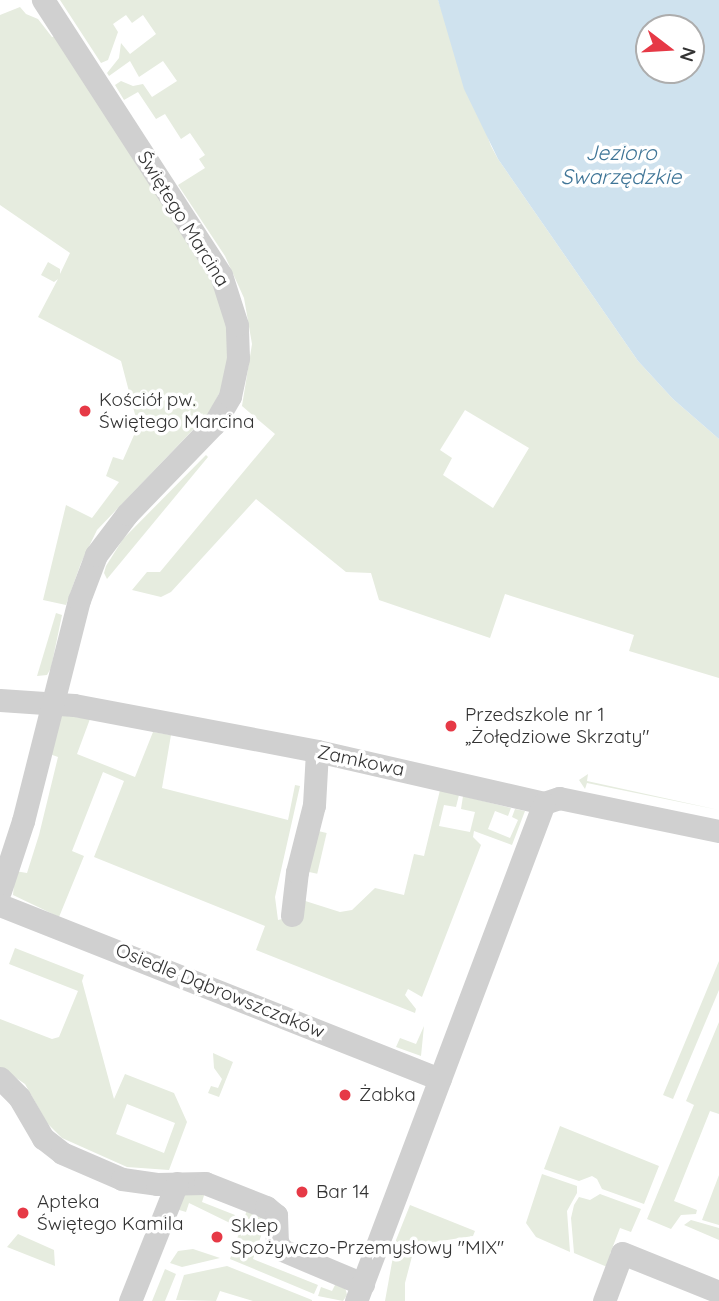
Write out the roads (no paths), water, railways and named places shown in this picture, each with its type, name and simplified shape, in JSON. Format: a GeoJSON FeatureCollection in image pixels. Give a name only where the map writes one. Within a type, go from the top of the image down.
{"type":"FeatureCollection","features":[{"type":"Feature","properties":{"kind":"street","name":"Świętego Marcina"},"geometry":{"type":"LineString","coordinates":[[0,891],[23,821],[79,600],[96,555],[127,514],[181,461],[223,411],[237,373],[238,340],[234,308],[221,275],[43,0]]}},
{"type":"Feature","properties":{"kind":"street","name":"Zamkowa"},"geometry":{"type":"LineString","coordinates":[[0,700],[54,702],[317,751],[552,801],[719,831]]}},
{"type":"Feature","properties":{"kind":"street"},"geometry":{"type":"LineString","coordinates":[[292,915],[297,872],[314,804],[317,751]]}},
{"type":"Feature","properties":{"kind":"street"},"geometry":{"type":"LineString","coordinates":[[0,1078],[19,1097],[43,1138],[62,1153],[122,1179],[177,1184],[205,1183],[269,1208],[278,1219],[276,1242],[282,1250],[360,1292],[440,1079],[552,801]]}},
{"type":"Feature","properties":{"kind":"street","name":"Osiedle Dąbrowszczaków"},"geometry":{"type":"LineString","coordinates":[[0,905],[440,1079]]}},
{"type":"Feature","properties":{"kind":"street"},"geometry":{"type":"LineString","coordinates":[[130,1301],[177,1184]]}},
{"type":"Feature","properties":{"kind":"street"},"geometry":{"type":"LineString","coordinates":[[604,1301],[618,1263],[719,1292]]}},
{"type":"Feature","properties":{"kind":"water","name":"Jezioro Swarzędzkie"},"geometry":{"type":"Polygon","coordinates":[[[438,0],[719,0],[719,439],[673,399],[638,361],[498,159],[464,89],[438,0]]]}},
{"type":"Feature","properties":{"kind":"place","name":"Kościół pw. Świętego Marcina"},"geometry":{"type":"Point","coordinates":[85,411]}},
{"type":"Feature","properties":{"kind":"place","name":"Przedszkole nr 1 „Żołędziowe Skrzaty\""},"geometry":{"type":"Point","coordinates":[451,726]}},
{"type":"Feature","properties":{"kind":"place","name":"Żabka"},"geometry":{"type":"Point","coordinates":[345,1095]}},
{"type":"Feature","properties":{"kind":"place","name":"Bar 14"},"geometry":{"type":"Point","coordinates":[302,1192]}},
{"type":"Feature","properties":{"kind":"place","name":"Apteka Świętego Kamila"},"geometry":{"type":"Point","coordinates":[23,1213]}},
{"type":"Feature","properties":{"kind":"place","name":"Sklep Spożywczo-Przemysłowy \"MIX\""},"geometry":{"type":"Point","coordinates":[217,1237]}}]}
